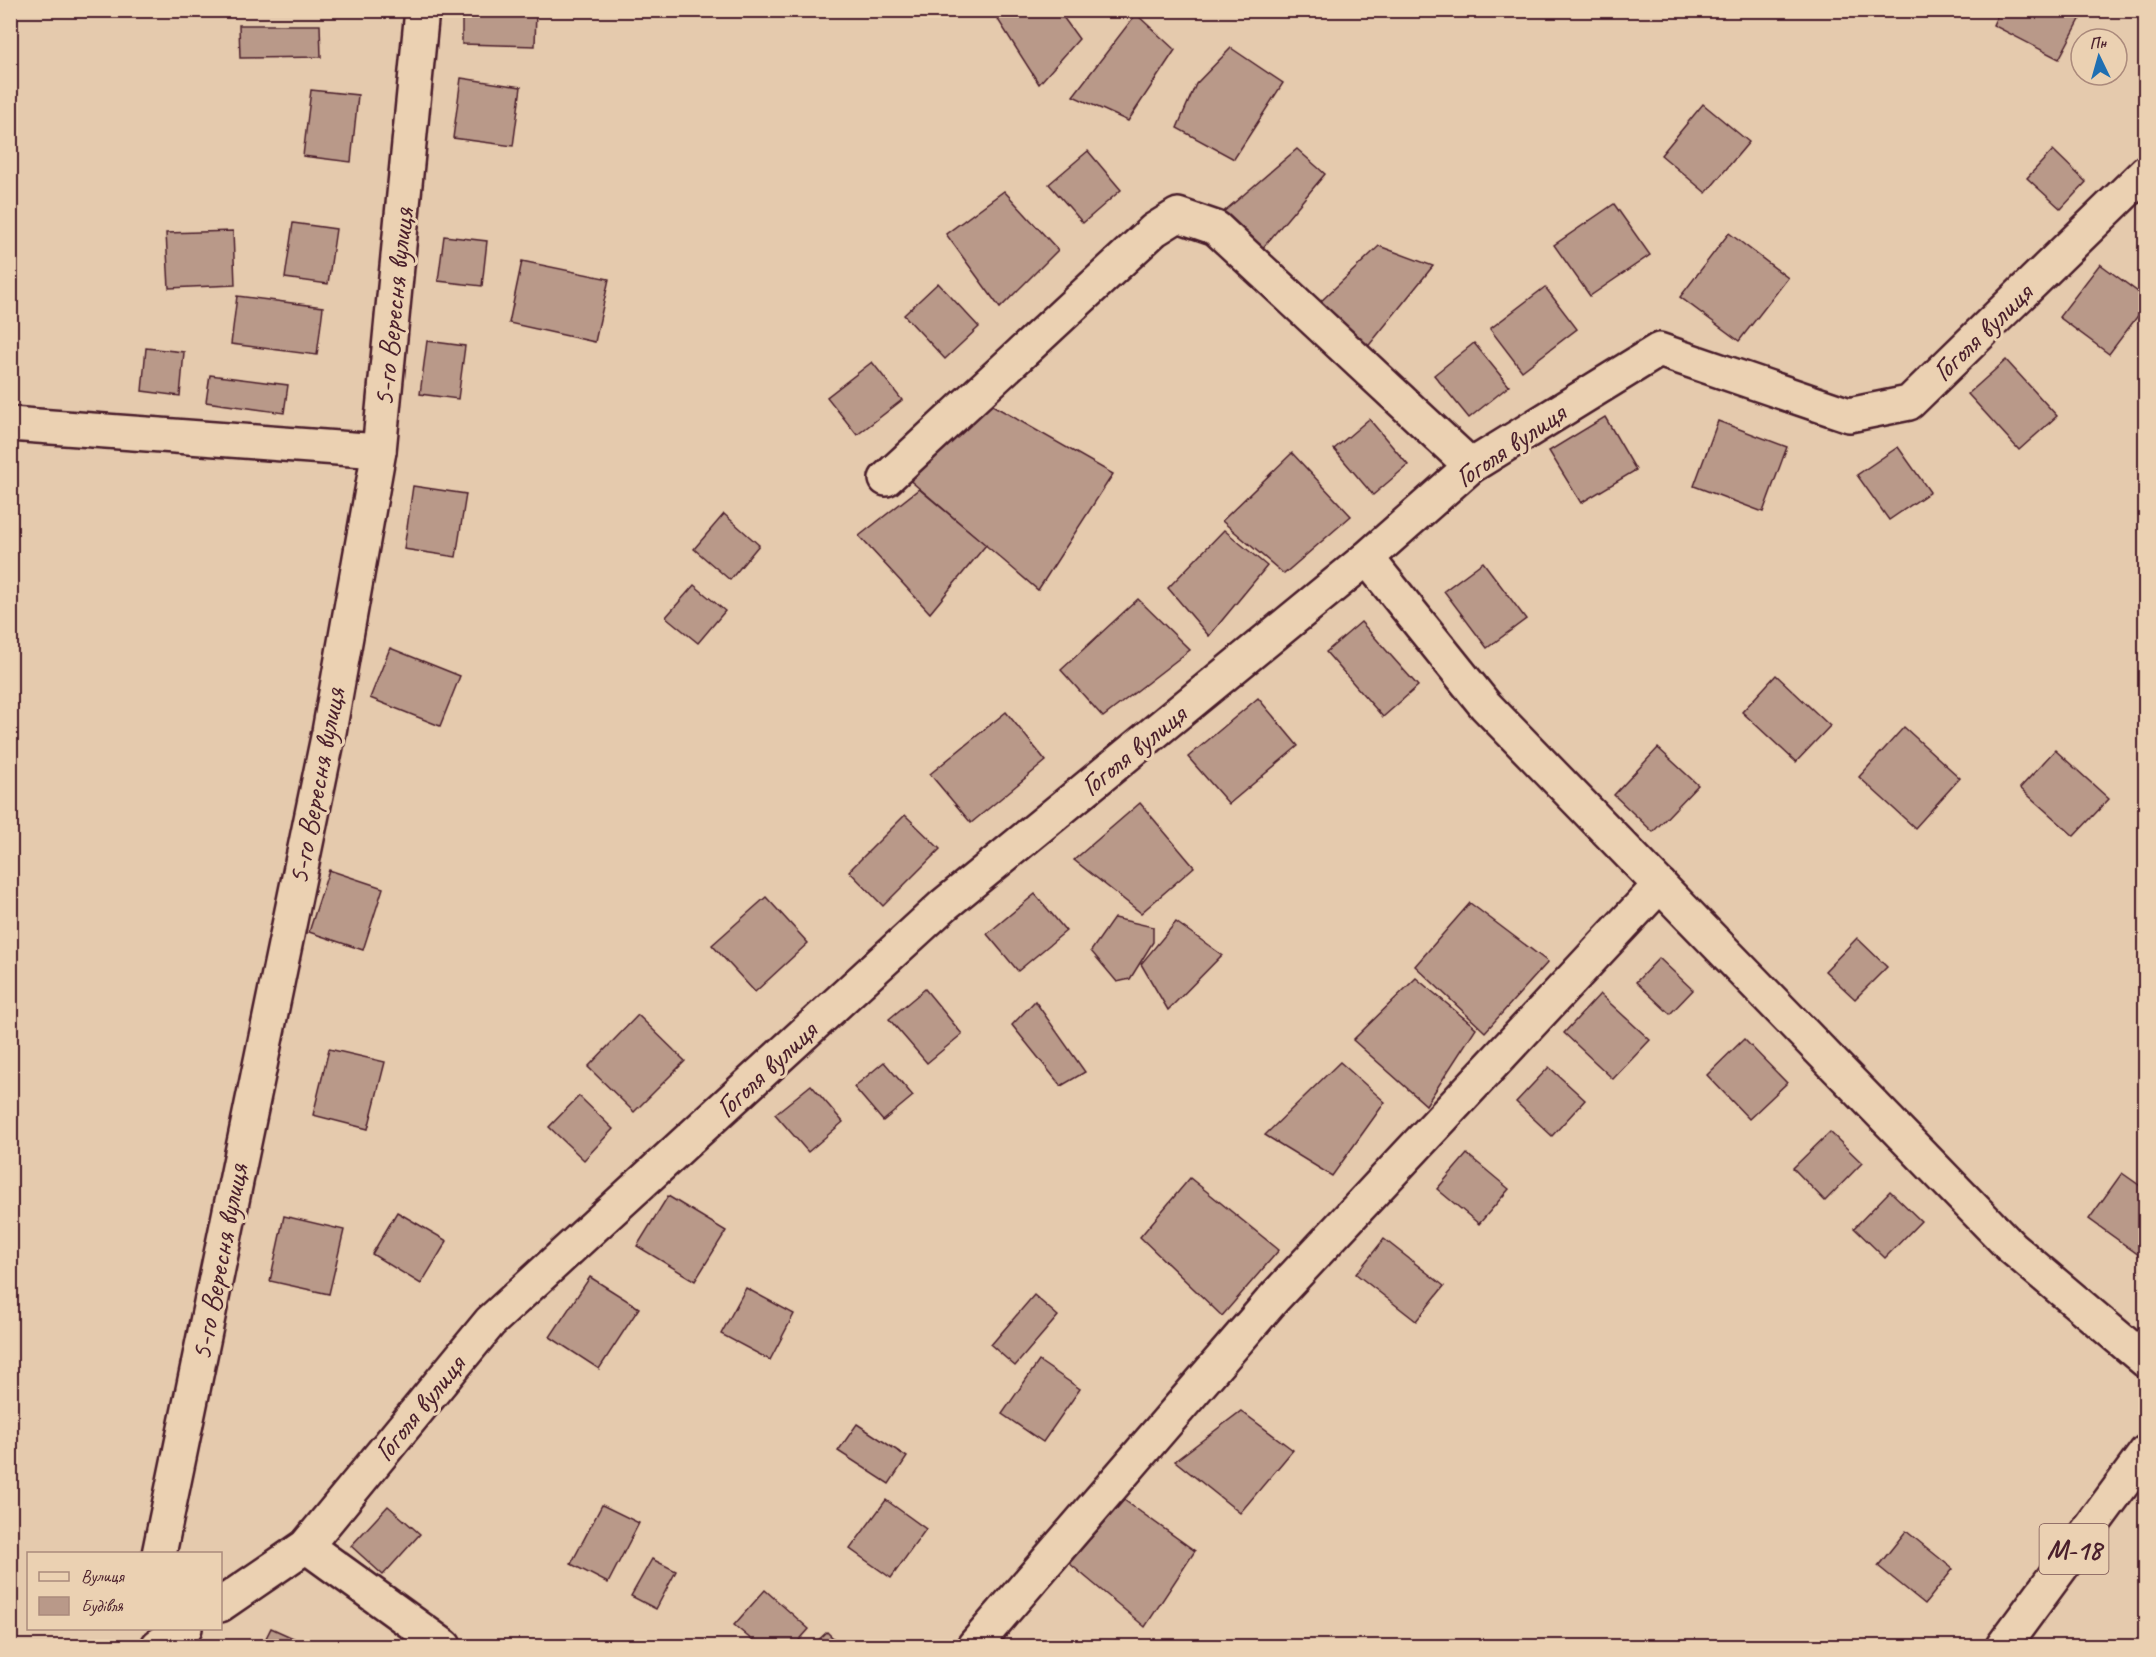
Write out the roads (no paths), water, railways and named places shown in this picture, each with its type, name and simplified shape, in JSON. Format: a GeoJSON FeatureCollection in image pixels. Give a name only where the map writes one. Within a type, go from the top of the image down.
{"type":"FeatureCollection","features":[{"type":"Feature","properties":{"kind":"main road","name":"5-го Вересня вулиця"},"geometry":{"type":"LineString","coordinates":[[159,1552],[329,732],[379,452],[423,10]]}},
{"type":"Feature","properties":{"kind":"main road","name":"Гоголя вулиця"},"geometry":{"type":"LineString","coordinates":[[222,1604],[306,1546],[490,1322],[944,905],[1367,558],[1470,466],[1659,350],[1849,415],[1909,403],[2145,172]]}},
{"type":"Feature","properties":{"kind":"main road"},"geometry":{"type":"LineString","coordinates":[[886,479],[1154,230],[1178,215],[1216,228],[1470,466]]}},
{"type":"Feature","properties":{"kind":"main road"},"geometry":{"type":"LineString","coordinates":[[10,424],[379,452]]}},
{"type":"Feature","properties":{"kind":"main road"},"geometry":{"type":"LineString","coordinates":[[1367,558],[1485,705],[2011,1247],[2145,1361]]}},
{"type":"Feature","properties":{"kind":"main road"},"geometry":{"type":"LineString","coordinates":[[974,1647],[1274,1298],[1660,885]]}},
{"type":"Feature","properties":{"kind":"main road","name":"М-18"},"geometry":{"type":"LineString","coordinates":[[2002,1647],[2145,1452]]}},
{"type":"Feature","properties":{"kind":"main road"},"geometry":{"type":"LineString","coordinates":[[306,1546],[444,1647]]}},
{"type":"Feature","properties":{"kind":"main road"},"geometry":{"type":"LineString","coordinates":[[141,1647],[144,1630]]}},
{"type":"Feature","properties":{"kind":"main road"},"geometry":{"type":"LineString","coordinates":[[158,1647],[184,1630]]}}]}
